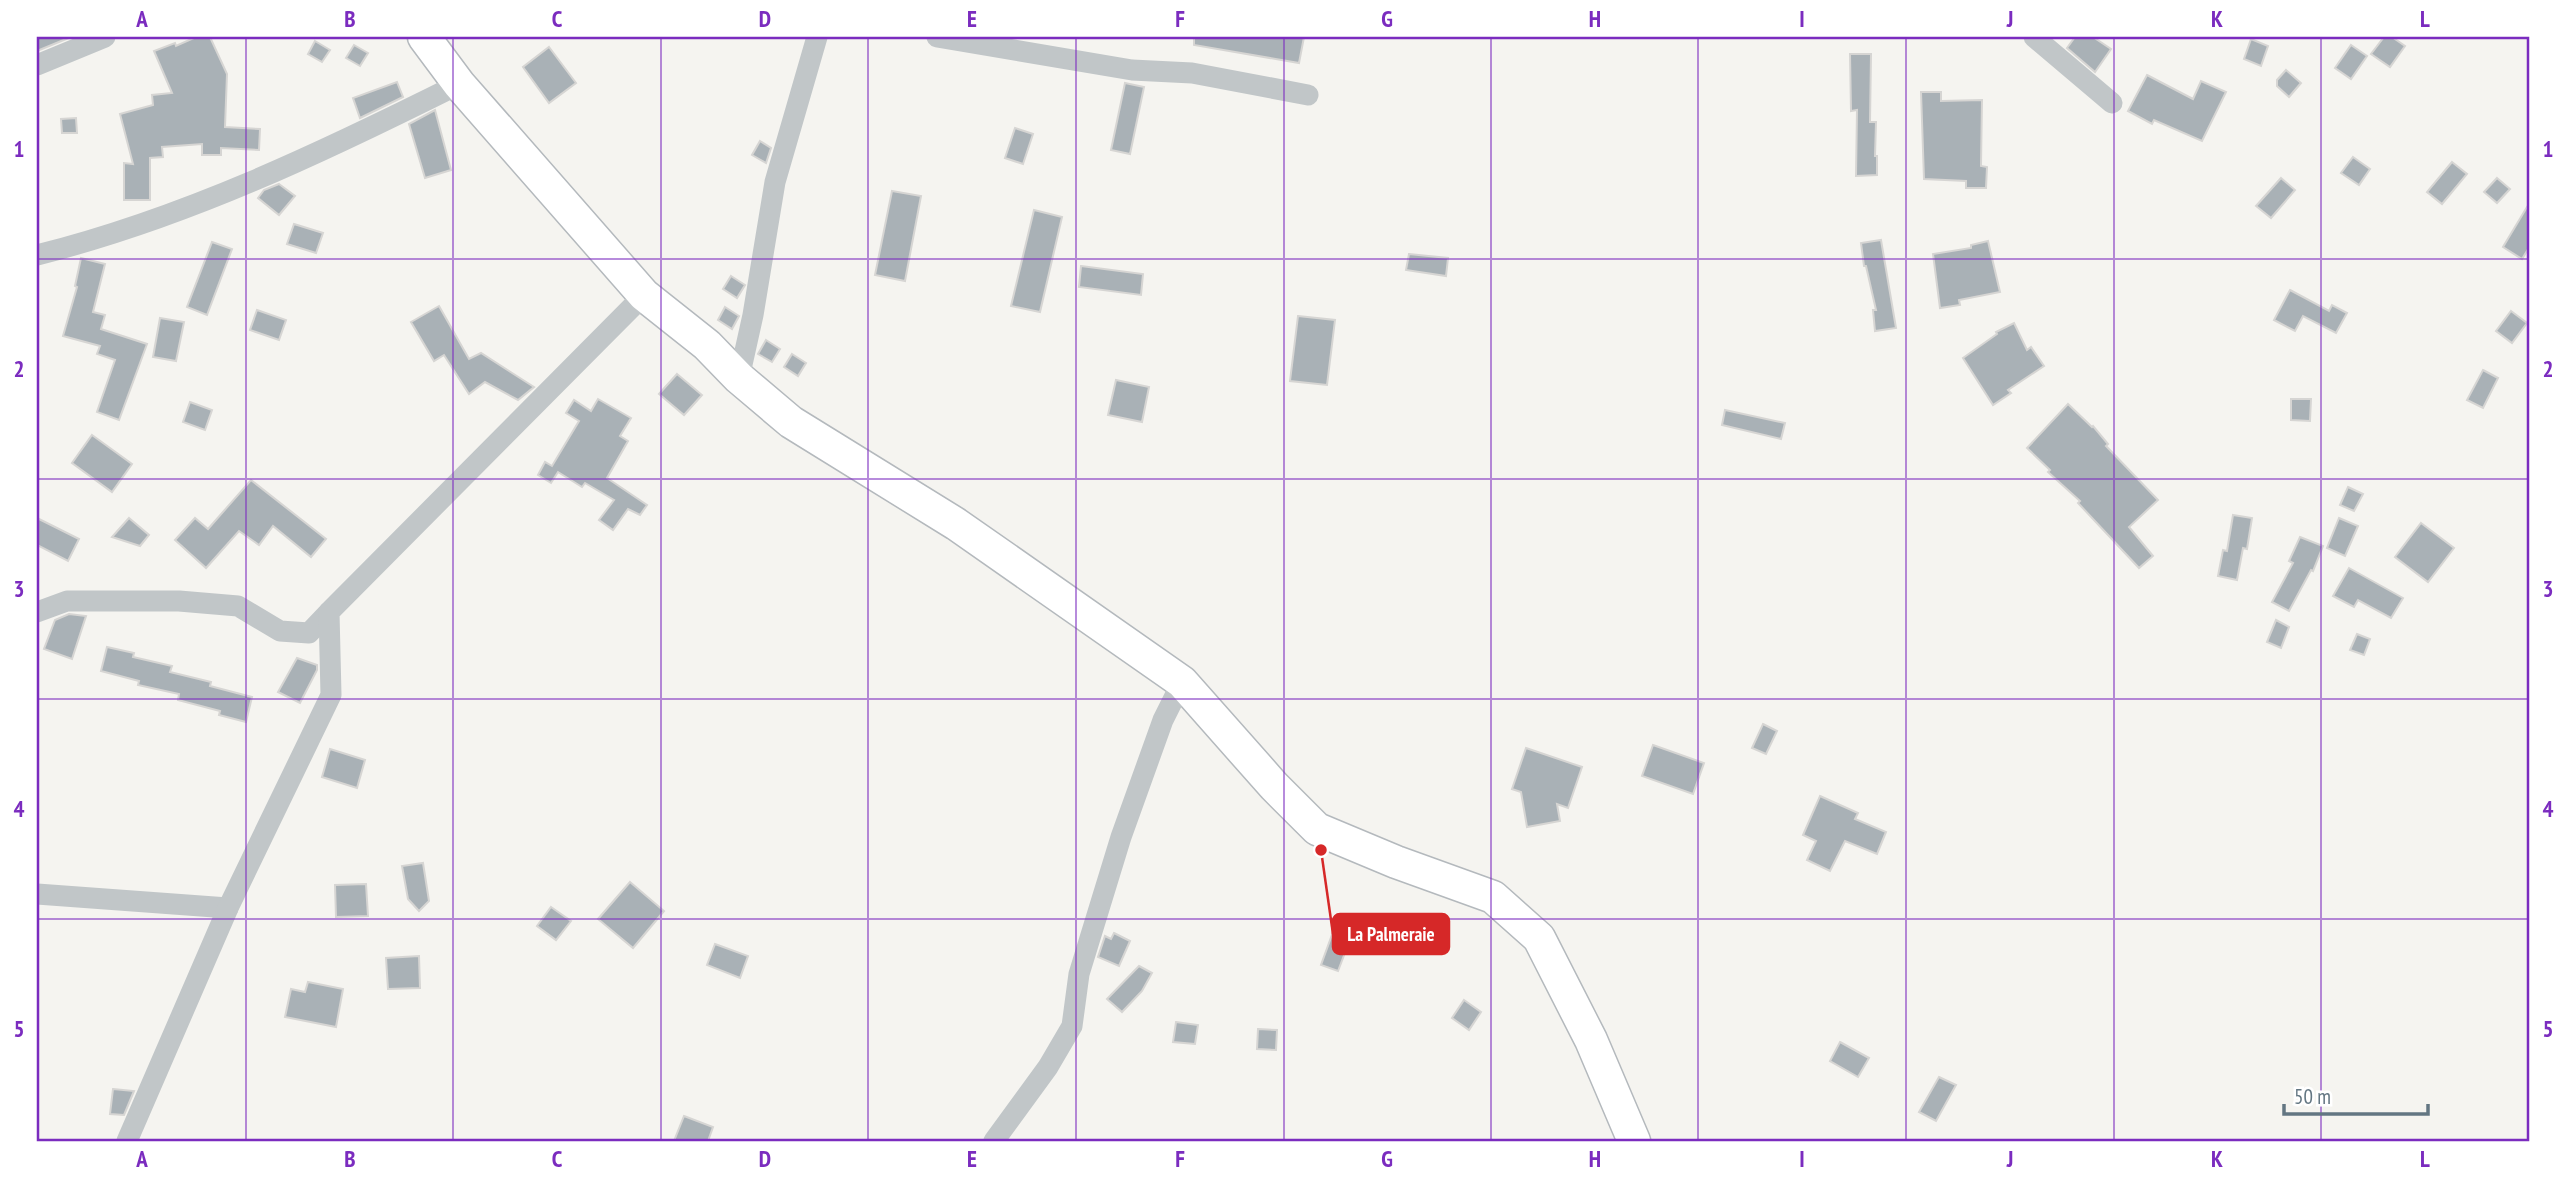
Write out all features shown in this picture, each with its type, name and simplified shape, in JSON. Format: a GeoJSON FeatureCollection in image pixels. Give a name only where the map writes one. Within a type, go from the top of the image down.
{"type":"FeatureCollection","features":[{"type":"Feature","properties":{"kind":"street"},"geometry":{"type":"LineString","coordinates":[[37,65],[105,37]]}},
{"type":"Feature","properties":{"kind":"street"},"geometry":{"type":"LineString","coordinates":[[424,37],[459,84],[644,295],[708,345],[739,378],[791,422],[956,524],[1182,682],[1274,786],[1317,829],[1396,862],[1493,897],[1539,938],[1591,1040],[1634,1141]]}},
{"type":"Feature","properties":{"kind":"street"},"geometry":{"type":"LineString","coordinates":[[739,378],[775,182],[817,37]]}},
{"type":"Feature","properties":{"kind":"street"},"geometry":{"type":"LineString","coordinates":[[937,37],[1132,70],[1192,73],[1308,95]]}},
{"type":"Feature","properties":{"kind":"street"},"geometry":{"type":"LineString","coordinates":[[2034,37],[2112,103]]}},
{"type":"Feature","properties":{"kind":"street"},"geometry":{"type":"LineString","coordinates":[[37,254],[189,208],[302,161],[459,84]]}},
{"type":"Feature","properties":{"kind":"street"},"geometry":{"type":"LineString","coordinates":[[37,612],[67,601],[179,601],[238,606],[280,631],[309,633],[644,295]]}},
{"type":"Feature","properties":{"kind":"street"},"geometry":{"type":"LineString","coordinates":[[127,1141],[228,908],[331,695],[329,611]]}},
{"type":"Feature","properties":{"kind":"street"},"geometry":{"type":"LineString","coordinates":[[994,1141],[1048,1067],[1072,1026],[1079,974],[1121,837],[1163,720],[1182,682]]}},
{"type":"Feature","properties":{"kind":"street"},"geometry":{"type":"LineString","coordinates":[[37,894],[228,908]]}},
{"type":"Feature","properties":{"kind":"building"},"geometry":{"type":"Polygon","coordinates":[[[37,37],[71,37],[37,51],[37,37]]]}},
{"type":"Feature","properties":{"kind":"building"},"geometry":{"type":"Polygon","coordinates":[[[196,37],[210,37],[227,74],[225,127],[260,129],[259,150],[221,148],[221,155],[202,155],[202,144],[162,147],[163,157],[150,158],[150,200],[124,200],[124,163],[133,164],[120,114],[153,105],[152,95],[172,93],[154,51],[175,43],[176,46],[196,37]]]}},
{"type":"Feature","properties":{"kind":"building"},"geometry":{"type":"Polygon","coordinates":[[[1194,37],[1304,37],[1299,63],[1194,45],[1194,37]]]}},
{"type":"Feature","properties":{"kind":"building"},"geometry":{"type":"Polygon","coordinates":[[[2075,37],[2093,37],[2111,49],[2095,72],[2067,48],[2075,37]]]}},
{"type":"Feature","properties":{"kind":"building"},"geometry":{"type":"Polygon","coordinates":[[[2384,37],[2392,37],[2405,46],[2390,67],[2371,54],[2384,37]]]}},
{"type":"Feature","properties":{"kind":"building"},"geometry":{"type":"Polygon","coordinates":[[[2251,39],[2268,46],[2261,66],[2244,59],[2251,39]]]}},
{"type":"Feature","properties":{"kind":"building"},"geometry":{"type":"Polygon","coordinates":[[[315,41],[330,50],[322,62],[308,54],[315,41]]]}},
{"type":"Feature","properties":{"kind":"building"},"geometry":{"type":"Polygon","coordinates":[[[354,45],[368,53],[360,66],[346,58],[354,45]]]}},
{"type":"Feature","properties":{"kind":"building"},"geometry":{"type":"Polygon","coordinates":[[[2351,45],[2367,56],[2351,79],[2335,68],[2351,45]]]}},
{"type":"Feature","properties":{"kind":"building"},"geometry":{"type":"Polygon","coordinates":[[[549,47],[576,83],[549,103],[523,67],[549,47]]]}},
{"type":"Feature","properties":{"kind":"building"},"geometry":{"type":"Polygon","coordinates":[[[1850,54],[1871,54],[1870,122],[1876,122],[1877,175],[1856,176],[1857,110],[1851,111],[1850,54]]]}},
{"type":"Feature","properties":{"kind":"building"},"geometry":{"type":"Polygon","coordinates":[[[2286,70],[2301,83],[2289,97],[2277,86],[2277,80],[2286,70]]]}},
{"type":"Feature","properties":{"kind":"building"},"geometry":{"type":"Polygon","coordinates":[[[2147,75],[2193,99],[2201,81],[2226,92],[2202,141],[2154,120],[2152,124],[2128,111],[2147,75]]]}},
{"type":"Feature","properties":{"kind":"building"},"geometry":{"type":"Polygon","coordinates":[[[397,82],[403,97],[360,118],[353,98],[397,82]]]}},
{"type":"Feature","properties":{"kind":"building"},"geometry":{"type":"Polygon","coordinates":[[[1125,83],[1144,87],[1130,154],[1111,150],[1125,83]]]}},
{"type":"Feature","properties":{"kind":"building"},"geometry":{"type":"Polygon","coordinates":[[[1921,92],[1941,92],[1941,101],[1982,100],[1981,166],[1987,167],[1986,188],[1966,188],[1966,181],[1924,179],[1921,92]]]}},
{"type":"Feature","properties":{"kind":"building"},"geometry":{"type":"Polygon","coordinates":[[[435,110],[451,170],[425,178],[409,124],[435,110]]]}},
{"type":"Feature","properties":{"kind":"building"},"geometry":{"type":"Polygon","coordinates":[[[76,118],[77,133],[62,133],[61,119],[76,118]]]}},
{"type":"Feature","properties":{"kind":"building"},"geometry":{"type":"Polygon","coordinates":[[[1015,128],[1033,134],[1023,164],[1005,158],[1015,128]]]}},
{"type":"Feature","properties":{"kind":"building"},"geometry":{"type":"Polygon","coordinates":[[[760,141],[771,148],[766,163],[752,155],[760,141]]]}},
{"type":"Feature","properties":{"kind":"building"},"geometry":{"type":"Polygon","coordinates":[[[2353,157],[2370,169],[2359,185],[2341,173],[2353,157]]]}},
{"type":"Feature","properties":{"kind":"building"},"geometry":{"type":"Polygon","coordinates":[[[2452,162],[2467,174],[2442,204],[2427,192],[2452,162]]]}},
{"type":"Feature","properties":{"kind":"building"},"geometry":{"type":"Polygon","coordinates":[[[2281,178],[2295,190],[2271,218],[2256,206],[2281,178]]]}},
{"type":"Feature","properties":{"kind":"building"},"geometry":{"type":"Polygon","coordinates":[[[2497,178],[2510,189],[2497,203],[2484,192],[2497,178]]]}},
{"type":"Feature","properties":{"kind":"building"},"geometry":{"type":"Polygon","coordinates":[[[279,184],[295,196],[279,215],[258,198],[264,190],[279,184]]]}},
{"type":"Feature","properties":{"kind":"building"},"geometry":{"type":"Polygon","coordinates":[[[892,191],[921,196],[905,281],[875,275],[892,191]]]}},
{"type":"Feature","properties":{"kind":"building"},"geometry":{"type":"Polygon","coordinates":[[[2530,202],[2530,246],[2522,259],[2503,247],[2530,202]]]}},
{"type":"Feature","properties":{"kind":"building"},"geometry":{"type":"Polygon","coordinates":[[[1034,210],[1062,217],[1040,312],[1011,306],[1034,210]]]}},
{"type":"Feature","properties":{"kind":"building"},"geometry":{"type":"Polygon","coordinates":[[[294,224],[323,233],[316,253],[287,244],[294,224]]]}},
{"type":"Feature","properties":{"kind":"building"},"geometry":{"type":"Polygon","coordinates":[[[1881,240],[1896,328],[1875,331],[1873,310],[1876,310],[1861,243],[1881,240]]]}},
{"type":"Feature","properties":{"kind":"building"},"geometry":{"type":"Polygon","coordinates":[[[1988,241],[2000,292],[1959,300],[1960,305],[1940,308],[1933,254],[1971,248],[1971,245],[1988,241]]]}},
{"type":"Feature","properties":{"kind":"building"},"geometry":{"type":"Polygon","coordinates":[[[212,242],[232,249],[207,315],[187,307],[212,242]]]}},
{"type":"Feature","properties":{"kind":"building"},"geometry":{"type":"Polygon","coordinates":[[[1409,254],[1448,258],[1446,276],[1406,270],[1409,254]]]}},
{"type":"Feature","properties":{"kind":"building"},"geometry":{"type":"Polygon","coordinates":[[[81,258],[105,264],[93,312],[105,315],[101,329],[147,344],[119,420],[97,412],[115,360],[97,354],[100,346],[63,336],[77,287],[75,286],[81,258]]]}},
{"type":"Feature","properties":{"kind":"building"},"geometry":{"type":"Polygon","coordinates":[[[1081,266],[1143,274],[1141,295],[1079,287],[1081,266]]]}},
{"type":"Feature","properties":{"kind":"building"},"geometry":{"type":"Polygon","coordinates":[[[731,276],[745,285],[737,298],[723,289],[731,276]]]}},
{"type":"Feature","properties":{"kind":"building"},"geometry":{"type":"Polygon","coordinates":[[[2290,290],[2329,311],[2332,305],[2347,313],[2336,333],[2303,316],[2295,331],[2274,320],[2290,290]]]}},
{"type":"Feature","properties":{"kind":"building"},"geometry":{"type":"Polygon","coordinates":[[[439,306],[469,359],[481,353],[534,387],[518,400],[485,382],[469,394],[444,355],[434,361],[411,322],[439,306]]]}},
{"type":"Feature","properties":{"kind":"building"},"geometry":{"type":"Polygon","coordinates":[[[725,307],[739,316],[732,329],[718,320],[725,307]]]}},
{"type":"Feature","properties":{"kind":"building"},"geometry":{"type":"Polygon","coordinates":[[[257,310],[286,320],[279,340],[250,330],[257,310]]]}},
{"type":"Feature","properties":{"kind":"building"},"geometry":{"type":"Polygon","coordinates":[[[2511,311],[2527,323],[2512,343],[2496,331],[2511,311]]]}},
{"type":"Feature","properties":{"kind":"building"},"geometry":{"type":"Polygon","coordinates":[[[1298,316],[1335,320],[1327,385],[1290,381],[1298,316]]]}},
{"type":"Feature","properties":{"kind":"building"},"geometry":{"type":"Polygon","coordinates":[[[160,318],[184,322],[176,361],[153,357],[160,318]]]}},
{"type":"Feature","properties":{"kind":"building"},"geometry":{"type":"Polygon","coordinates":[[[2014,323],[2027,350],[2031,347],[2044,366],[2008,390],[2011,393],[1993,405],[1963,358],[1997,334],[1996,332],[2014,323]]]}},
{"type":"Feature","properties":{"kind":"building"},"geometry":{"type":"Polygon","coordinates":[[[766,340],[780,349],[772,362],[758,354],[766,340]]]}},
{"type":"Feature","properties":{"kind":"building"},"geometry":{"type":"Polygon","coordinates":[[[792,354],[806,363],[798,376],[784,367],[792,354]]]}},
{"type":"Feature","properties":{"kind":"building"},"geometry":{"type":"Polygon","coordinates":[[[2483,370],[2498,378],[2483,408],[2467,400],[2483,370]]]}},
{"type":"Feature","properties":{"kind":"building"},"geometry":{"type":"Polygon","coordinates":[[[677,374],[702,395],[684,415],[659,394],[677,374]]]}},
{"type":"Feature","properties":{"kind":"building"},"geometry":{"type":"Polygon","coordinates":[[[1116,380],[1149,387],[1142,422],[1108,415],[1116,380]]]}},
{"type":"Feature","properties":{"kind":"building"},"geometry":{"type":"Polygon","coordinates":[[[598,399],[631,418],[620,436],[628,441],[607,478],[647,505],[640,515],[628,509],[613,530],[599,520],[614,500],[585,483],[582,487],[558,472],[551,483],[538,475],[545,462],[552,466],[579,421],[566,413],[574,400],[591,411],[598,399]]]}},
{"type":"Feature","properties":{"kind":"building"},"geometry":{"type":"Polygon","coordinates":[[[2291,399],[2311,399],[2310,421],[2291,420],[2291,399]]]}},
{"type":"Feature","properties":{"kind":"building"},"geometry":{"type":"Polygon","coordinates":[[[190,402],[212,410],[205,430],[183,422],[190,402]]]}},
{"type":"Feature","properties":{"kind":"building"},"geometry":{"type":"Polygon","coordinates":[[[2068,404],[2093,426],[2108,444],[2106,446],[2158,500],[2129,527],[2153,556],[2139,568],[2078,503],[2080,501],[2048,472],[2050,470],[2027,448],[2068,404]]]}},
{"type":"Feature","properties":{"kind":"building"},"geometry":{"type":"Polygon","coordinates":[[[1725,410],[1785,423],[1781,439],[1722,425],[1725,410]]]}},
{"type":"Feature","properties":{"kind":"building"},"geometry":{"type":"Polygon","coordinates":[[[92,435],[132,464],[112,492],[72,463],[92,435]]]}},
{"type":"Feature","properties":{"kind":"building"},"geometry":{"type":"Polygon","coordinates":[[[251,480],[326,539],[311,557],[273,526],[259,545],[239,531],[206,568],[175,540],[195,518],[208,529],[251,480]]]}},
{"type":"Feature","properties":{"kind":"building"},"geometry":{"type":"Polygon","coordinates":[[[2348,487],[2363,494],[2354,511],[2340,505],[2348,487]]]}},
{"type":"Feature","properties":{"kind":"building"},"geometry":{"type":"Polygon","coordinates":[[[2233,515],[2252,518],[2247,549],[2243,548],[2237,580],[2218,576],[2223,550],[2227,551],[2233,515]]]}},
{"type":"Feature","properties":{"kind":"building"},"geometry":{"type":"Polygon","coordinates":[[[37,518],[79,539],[68,561],[37,545],[37,518]]]}},
{"type":"Feature","properties":{"kind":"building"},"geometry":{"type":"Polygon","coordinates":[[[129,518],[149,535],[140,546],[112,537],[129,518]]]}},
{"type":"Feature","properties":{"kind":"building"},"geometry":{"type":"Polygon","coordinates":[[[2339,518],[2358,526],[2345,556],[2327,548],[2339,518]]]}},
{"type":"Feature","properties":{"kind":"building"},"geometry":{"type":"Polygon","coordinates":[[[2421,523],[2454,548],[2428,582],[2395,557],[2421,523]]]}},
{"type":"Feature","properties":{"kind":"building"},"geometry":{"type":"Polygon","coordinates":[[[2300,537],[2323,546],[2313,571],[2311,570],[2289,611],[2272,602],[2293,563],[2289,561],[2300,537]]]}},
{"type":"Feature","properties":{"kind":"building"},"geometry":{"type":"Polygon","coordinates":[[[2349,568],[2403,598],[2391,618],[2358,600],[2354,607],[2333,596],[2349,568]]]}},
{"type":"Feature","properties":{"kind":"building"},"geometry":{"type":"Polygon","coordinates":[[[69,614],[86,616],[72,659],[44,649],[55,620],[69,614]]]}},
{"type":"Feature","properties":{"kind":"building"},"geometry":{"type":"Polygon","coordinates":[[[2276,620],[2289,627],[2281,648],[2267,642],[2276,620]]]}},
{"type":"Feature","properties":{"kind":"building"},"geometry":{"type":"Polygon","coordinates":[[[2357,634],[2370,639],[2364,655],[2350,650],[2357,634]]]}},
{"type":"Feature","properties":{"kind":"building"},"geometry":{"type":"Polygon","coordinates":[[[107,647],[134,653],[133,657],[172,666],[170,672],[211,682],[210,686],[252,697],[246,722],[219,715],[220,711],[178,700],[179,694],[138,685],[139,681],[101,671],[107,647]]]}},
{"type":"Feature","properties":{"kind":"building"},"geometry":{"type":"Polygon","coordinates":[[[297,658],[317,665],[300,703],[278,692],[297,658]]]}},
{"type":"Feature","properties":{"kind":"building"},"geometry":{"type":"Polygon","coordinates":[[[1763,724],[1777,731],[1766,754],[1752,748],[1763,724]]]}},
{"type":"Feature","properties":{"kind":"building"},"geometry":{"type":"Polygon","coordinates":[[[1653,745],[1704,763],[1693,794],[1642,776],[1653,745]]]}},
{"type":"Feature","properties":{"kind":"building"},"geometry":{"type":"Polygon","coordinates":[[[1526,748],[1582,767],[1568,808],[1557,804],[1560,821],[1527,827],[1521,792],[1512,789],[1526,748]]]}},
{"type":"Feature","properties":{"kind":"building"},"geometry":{"type":"Polygon","coordinates":[[[330,749],[365,760],[357,788],[322,777],[330,749]]]}},
{"type":"Feature","properties":{"kind":"building"},"geometry":{"type":"Polygon","coordinates":[[[1820,796],[1858,813],[1855,819],[1886,832],[1877,854],[1845,841],[1830,871],[1807,860],[1816,841],[1803,835],[1820,796]]]}},
{"type":"Feature","properties":{"kind":"building"},"geometry":{"type":"Polygon","coordinates":[[[423,863],[429,901],[419,911],[408,899],[402,866],[423,863]]]}},
{"type":"Feature","properties":{"kind":"building"},"geometry":{"type":"Polygon","coordinates":[[[630,882],[664,911],[633,948],[598,919],[630,882]]]}},
{"type":"Feature","properties":{"kind":"building"},"geometry":{"type":"Polygon","coordinates":[[[366,884],[368,916],[336,917],[335,885],[366,884]]]}},
{"type":"Feature","properties":{"kind":"building"},"geometry":{"type":"Polygon","coordinates":[[[551,907],[571,921],[556,940],[537,926],[551,907]]]}},
{"type":"Feature","properties":{"kind":"building"},"geometry":{"type":"Polygon","coordinates":[[[1333,932],[1351,937],[1338,971],[1321,965],[1333,932]]]}},
{"type":"Feature","properties":{"kind":"building"},"geometry":{"type":"Polygon","coordinates":[[[1114,933],[1130,941],[1119,966],[1098,957],[1105,936],[1111,939],[1114,933]]]}},
{"type":"Feature","properties":{"kind":"building"},"geometry":{"type":"Polygon","coordinates":[[[715,944],[748,956],[740,978],[707,965],[715,944]]]}},
{"type":"Feature","properties":{"kind":"building"},"geometry":{"type":"Polygon","coordinates":[[[419,956],[420,988],[388,989],[386,958],[419,956]]]}},
{"type":"Feature","properties":{"kind":"building"},"geometry":{"type":"Polygon","coordinates":[[[1139,966],[1152,973],[1142,991],[1122,1012],[1107,999],[1139,966]]]}},
{"type":"Feature","properties":{"kind":"building"},"geometry":{"type":"Polygon","coordinates":[[[308,982],[343,989],[336,1027],[285,1017],[291,989],[305,992],[308,982]]]}},
{"type":"Feature","properties":{"kind":"building"},"geometry":{"type":"Polygon","coordinates":[[[1464,1000],[1481,1012],[1469,1030],[1452,1018],[1464,1000]]]}},
{"type":"Feature","properties":{"kind":"building"},"geometry":{"type":"Polygon","coordinates":[[[1176,1022],[1198,1025],[1195,1044],[1173,1042],[1176,1022]]]}},
{"type":"Feature","properties":{"kind":"building"},"geometry":{"type":"Polygon","coordinates":[[[1258,1029],[1277,1030],[1276,1050],[1257,1049],[1258,1029]]]}},
{"type":"Feature","properties":{"kind":"building"},"geometry":{"type":"Polygon","coordinates":[[[1840,1042],[1869,1058],[1858,1077],[1830,1061],[1840,1042]]]}},
{"type":"Feature","properties":{"kind":"building"},"geometry":{"type":"Polygon","coordinates":[[[1939,1077],[1956,1085],[1936,1121],[1919,1112],[1939,1077]]]}},
{"type":"Feature","properties":{"kind":"building"},"geometry":{"type":"Polygon","coordinates":[[[113,1089],[134,1091],[124,1115],[110,1114],[113,1089]]]}},
{"type":"Feature","properties":{"kind":"building"},"geometry":{"type":"Polygon","coordinates":[[[684,1116],[713,1127],[708,1141],[674,1141],[684,1116]]]}},
{"type":"Feature","properties":{"kind":"place","name":"La Palmeraie"},"geometry":{"type":"Point","coordinates":[1321,850]}}]}
